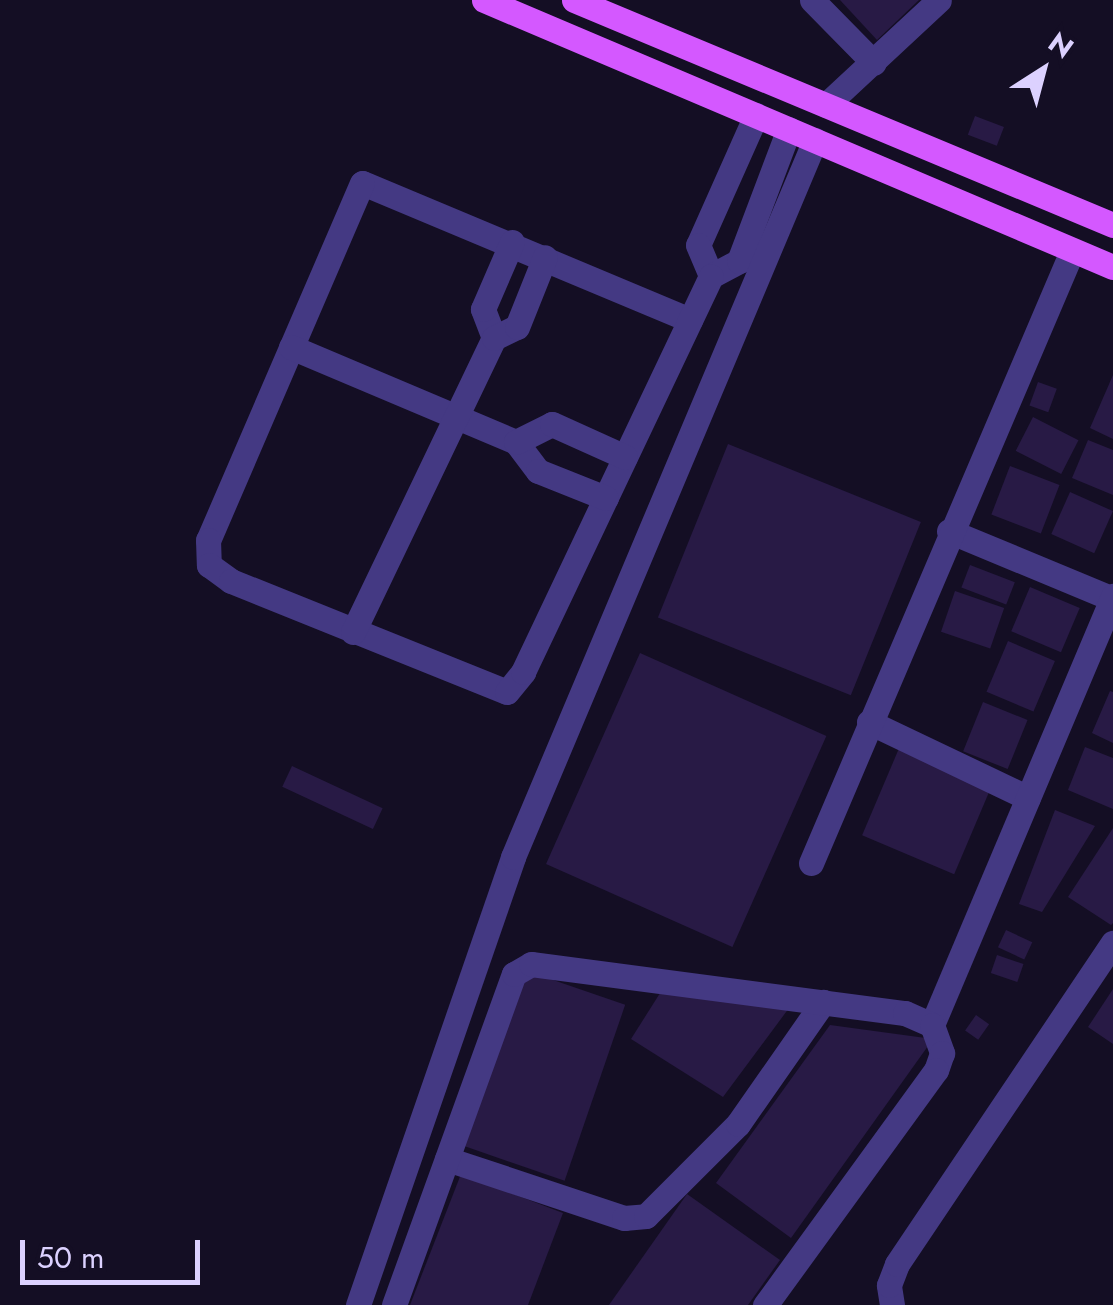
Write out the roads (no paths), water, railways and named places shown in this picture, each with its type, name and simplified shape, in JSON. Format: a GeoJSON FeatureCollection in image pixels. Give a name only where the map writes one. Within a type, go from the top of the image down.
{"type":"FeatureCollection","features":[{"type":"Feature","properties":{"kind":"main road"},"geometry":{"type":"LineString","coordinates":[[484,0],[1113,268]]}},
{"type":"Feature","properties":{"kind":"main road"},"geometry":{"type":"LineString","coordinates":[[586,2],[1113,225]]}},
{"type":"Feature","properties":{"kind":"street"},"geometry":{"type":"LineString","coordinates":[[812,0],[874,63]]}},
{"type":"Feature","properties":{"kind":"street"},"geometry":{"type":"LineString","coordinates":[[826,105],[939,0]]}},
{"type":"Feature","properties":{"kind":"street"},"geometry":{"type":"LineString","coordinates":[[711,276],[698,245],[756,115]]}},
{"type":"Feature","properties":{"kind":"street"},"geometry":{"type":"LineString","coordinates":[[690,320],[366,180],[291,346],[206,553],[209,565],[232,581],[507,692],[606,498],[711,276],[739,262],[788,130]]}},
{"type":"Feature","properties":{"kind":"street"},"geometry":{"type":"LineString","coordinates":[[358,1305],[512,857],[815,140]]}},
{"type":"Feature","properties":{"kind":"street"},"geometry":{"type":"LineString","coordinates":[[494,338],[483,309],[512,242]]}},
{"type":"Feature","properties":{"kind":"street"},"geometry":{"type":"LineString","coordinates":[[810,863],[1072,251]]}},
{"type":"Feature","properties":{"kind":"street"},"geometry":{"type":"LineString","coordinates":[[354,632],[494,338],[516,326],[545,257]]}},
{"type":"Feature","properties":{"kind":"street"},"geometry":{"type":"LineString","coordinates":[[291,346],[516,442],[538,472],[606,498]]}},
{"type":"Feature","properties":{"kind":"street"},"geometry":{"type":"LineString","coordinates":[[516,442],[552,424],[625,457]]}},
{"type":"Feature","properties":{"kind":"street"},"geometry":{"type":"LineString","coordinates":[[764,1305],[936,1070],[942,1053],[932,1024],[1113,598],[949,531]]}},
{"type":"Feature","properties":{"kind":"street"},"geometry":{"type":"LineString","coordinates":[[870,722],[1028,798]]}},
{"type":"Feature","properties":{"kind":"street"},"geometry":{"type":"LineString","coordinates":[[892,1305],[888,1285],[897,1264],[1105,971],[1113,944]]}},
{"type":"Feature","properties":{"kind":"street"},"geometry":{"type":"LineString","coordinates":[[394,1305],[520,965],[904,1013],[932,1024]]}},
{"type":"Feature","properties":{"kind":"street"},"geometry":{"type":"LineString","coordinates":[[447,1159],[624,1218],[646,1216],[738,1124],[823,1002]]}}]}
